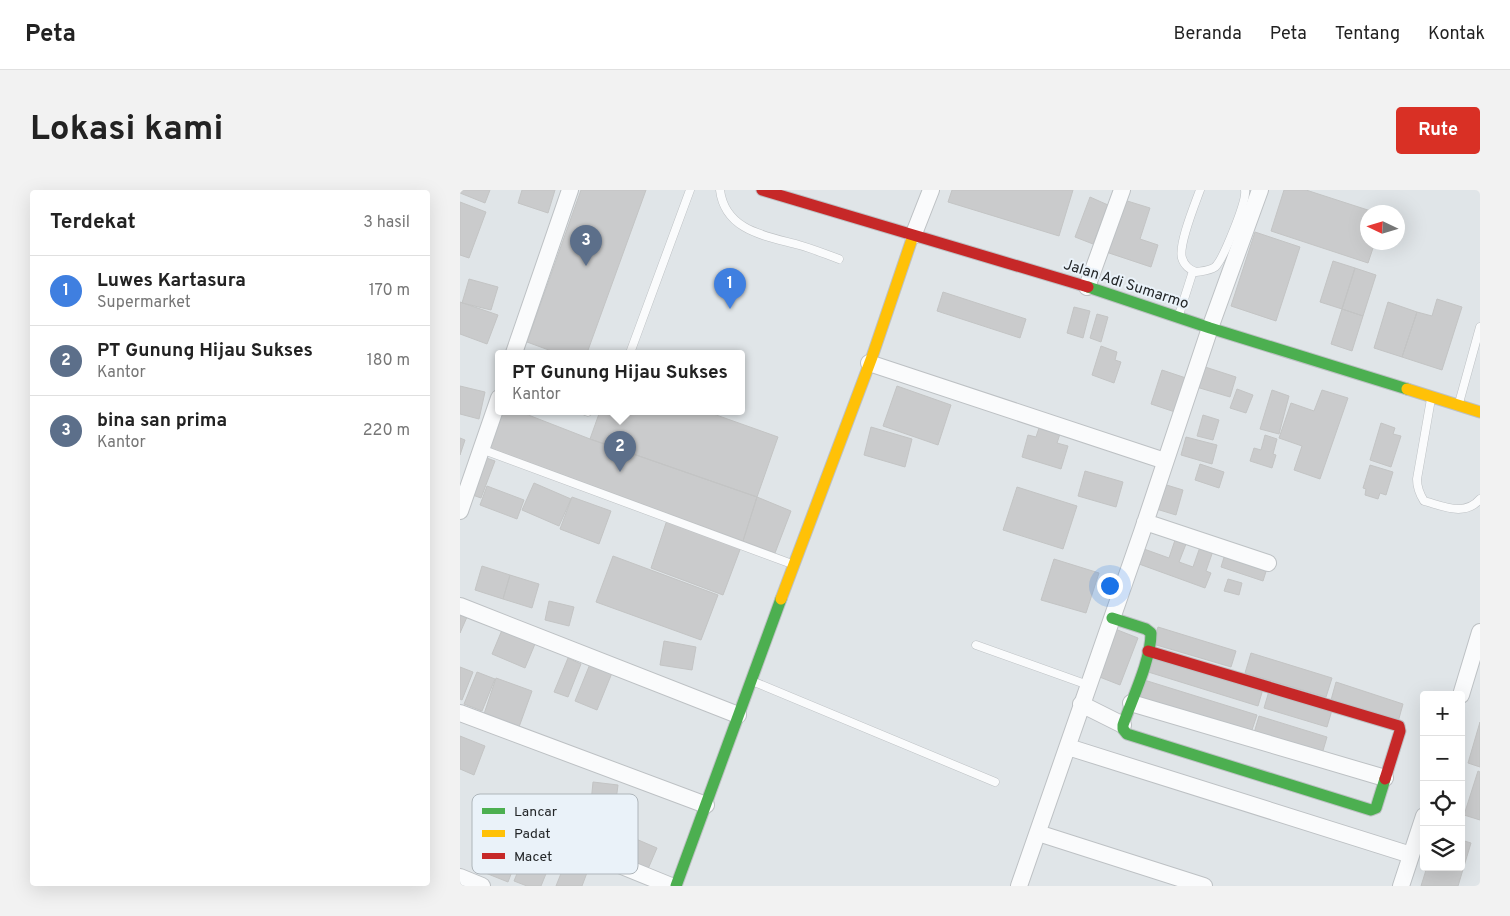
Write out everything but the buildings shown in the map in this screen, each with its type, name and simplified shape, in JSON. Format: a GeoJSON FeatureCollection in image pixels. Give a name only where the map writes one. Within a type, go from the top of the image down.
{"type":"FeatureCollection","features":[{"type":"Feature","properties":{"kind":"street"},"geometry":{"type":"LineString","coordinates":[[515,350],[570,190]]}},
{"type":"Feature","properties":{"kind":"street","name":"Jalan Adi Sumarmo"},"geometry":{"type":"LineString","coordinates":[[762,190],[1087,287],[1210,328],[1480,412]]}},
{"type":"Feature","properties":{"kind":"street"},"geometry":{"type":"LineString","coordinates":[[676,886],[931,190]]}},
{"type":"Feature","properties":{"kind":"street"},"geometry":{"type":"LineString","coordinates":[[1087,287],[1122,190]]}},
{"type":"Feature","properties":{"kind":"street"},"geometry":{"type":"LineString","coordinates":[[1019,886],[1210,328],[1260,190]]}},
{"type":"Feature","properties":{"kind":"street"},"geometry":{"type":"LineString","coordinates":[[869,362],[1165,461]]}},
{"type":"Feature","properties":{"kind":"street"},"geometry":{"type":"LineString","coordinates":[[460,511],[495,409]]}},
{"type":"Feature","properties":{"kind":"street"},"geometry":{"type":"LineString","coordinates":[[1145,522],[1268,563]]}},
{"type":"Feature","properties":{"kind":"street"},"geometry":{"type":"LineString","coordinates":[[460,606],[738,715]]}},
{"type":"Feature","properties":{"kind":"street"},"geometry":{"type":"LineString","coordinates":[[1112,618],[1150,631],[1152,635],[1123,725],[1125,732],[1371,810],[1376,808],[1400,732],[1398,724],[1148,651]]}},
{"type":"Feature","properties":{"kind":"street"},"geometry":{"type":"LineString","coordinates":[[1462,691],[1480,632]]}},
{"type":"Feature","properties":{"kind":"street"},"geometry":{"type":"LineString","coordinates":[[1131,703],[1385,778]]}},
{"type":"Feature","properties":{"kind":"street"},"geometry":{"type":"LineString","coordinates":[[1081,704],[1123,725]]}},
{"type":"Feature","properties":{"kind":"street"},"geometry":{"type":"LineString","coordinates":[[460,713],[706,805]]}},
{"type":"Feature","properties":{"kind":"street"},"geometry":{"type":"LineString","coordinates":[[1068,747],[1411,855]]}},
{"type":"Feature","properties":{"kind":"street"},"geometry":{"type":"LineString","coordinates":[[1401,886],[1421,826]]}},
{"type":"Feature","properties":{"kind":"street"},"geometry":{"type":"LineString","coordinates":[[1038,833],[1204,886]]}},
{"type":"Feature","properties":{"kind":"street"},"geometry":{"type":"LineString","coordinates":[[638,873],[671,886]]}},
{"type":"Feature","properties":{"kind":"street"},"geometry":{"type":"LineString","coordinates":[[460,877],[482,886]]}},
{"type":"Feature","properties":{"kind":"lane"},"geometry":{"type":"LineString","coordinates":[[631,350],[690,190]]}},
{"type":"Feature","properties":{"kind":"lane"},"geometry":{"type":"LineString","coordinates":[[720,190],[722,203],[728,214],[753,232],[801,245],[839,260]]}},
{"type":"Feature","properties":{"kind":"lane"},"geometry":{"type":"LineString","coordinates":[[1200,190],[1181,252],[1182,259],[1193,271],[1205,271],[1217,265],[1244,202],[1245,190]]}},
{"type":"Feature","properties":{"kind":"lane"},"geometry":{"type":"LineString","coordinates":[[1178,317],[1193,271]]}},
{"type":"Feature","properties":{"kind":"lane"},"geometry":{"type":"LineString","coordinates":[[1458,405],[1480,327]]}},
{"type":"Feature","properties":{"kind":"lane"},"geometry":{"type":"LineString","coordinates":[[1431,396],[1416,479],[1420,493],[1424,501],[1460,510],[1470,508],[1480,499]]}},
{"type":"Feature","properties":{"kind":"lane"},"geometry":{"type":"LineString","coordinates":[[481,449],[794,564]]}},
{"type":"Feature","properties":{"kind":"lane"},"geometry":{"type":"LineString","coordinates":[[976,645],[1088,684]]}},
{"type":"Feature","properties":{"kind":"lane"},"geometry":{"type":"LineString","coordinates":[[750,680],[995,782]]}},
{"type":"Feature","properties":{"kind":"traffic: fast"},"geometry":{"type":"LineString","coordinates":[[1088,287],[1210,328],[1407,389]]}},
{"type":"Feature","properties":{"kind":"traffic: fast"},"geometry":{"type":"LineString","coordinates":[[676,886],[781,599]]}},
{"type":"Feature","properties":{"kind":"traffic: fast"},"geometry":{"type":"LineString","coordinates":[[1112,618],[1146,629],[1151,633],[1145,667],[1123,725],[1123,729],[1127,734],[1371,810],[1376,808],[1385,779]]}},
{"type":"Feature","properties":{"kind":"traffic: slow"},"geometry":{"type":"LineString","coordinates":[[781,599],[872,357],[913,236]]}},
{"type":"Feature","properties":{"kind":"traffic: slow"},"geometry":{"type":"LineString","coordinates":[[1407,389],[1480,412]]}},
{"type":"Feature","properties":{"kind":"traffic: jam"},"geometry":{"type":"LineString","coordinates":[[762,190],[1088,287]]}},
{"type":"Feature","properties":{"kind":"traffic: jam"},"geometry":{"type":"LineString","coordinates":[[1148,651],[1399,726],[1400,731],[1385,779]]}},
{"type":"Feature","properties":{"kind":"place","name":"bina san prima"},"geometry":{"type":"Point","coordinates":[586,266]}},
{"type":"Feature","properties":{"kind":"place","name":"Luwes Kartasura"},"geometry":{"type":"Point","coordinates":[730,309]}},
{"type":"Feature","properties":{"kind":"place","name":"PT Gunung Hijau Sukses"},"geometry":{"type":"Point","coordinates":[620,472]}}]}
